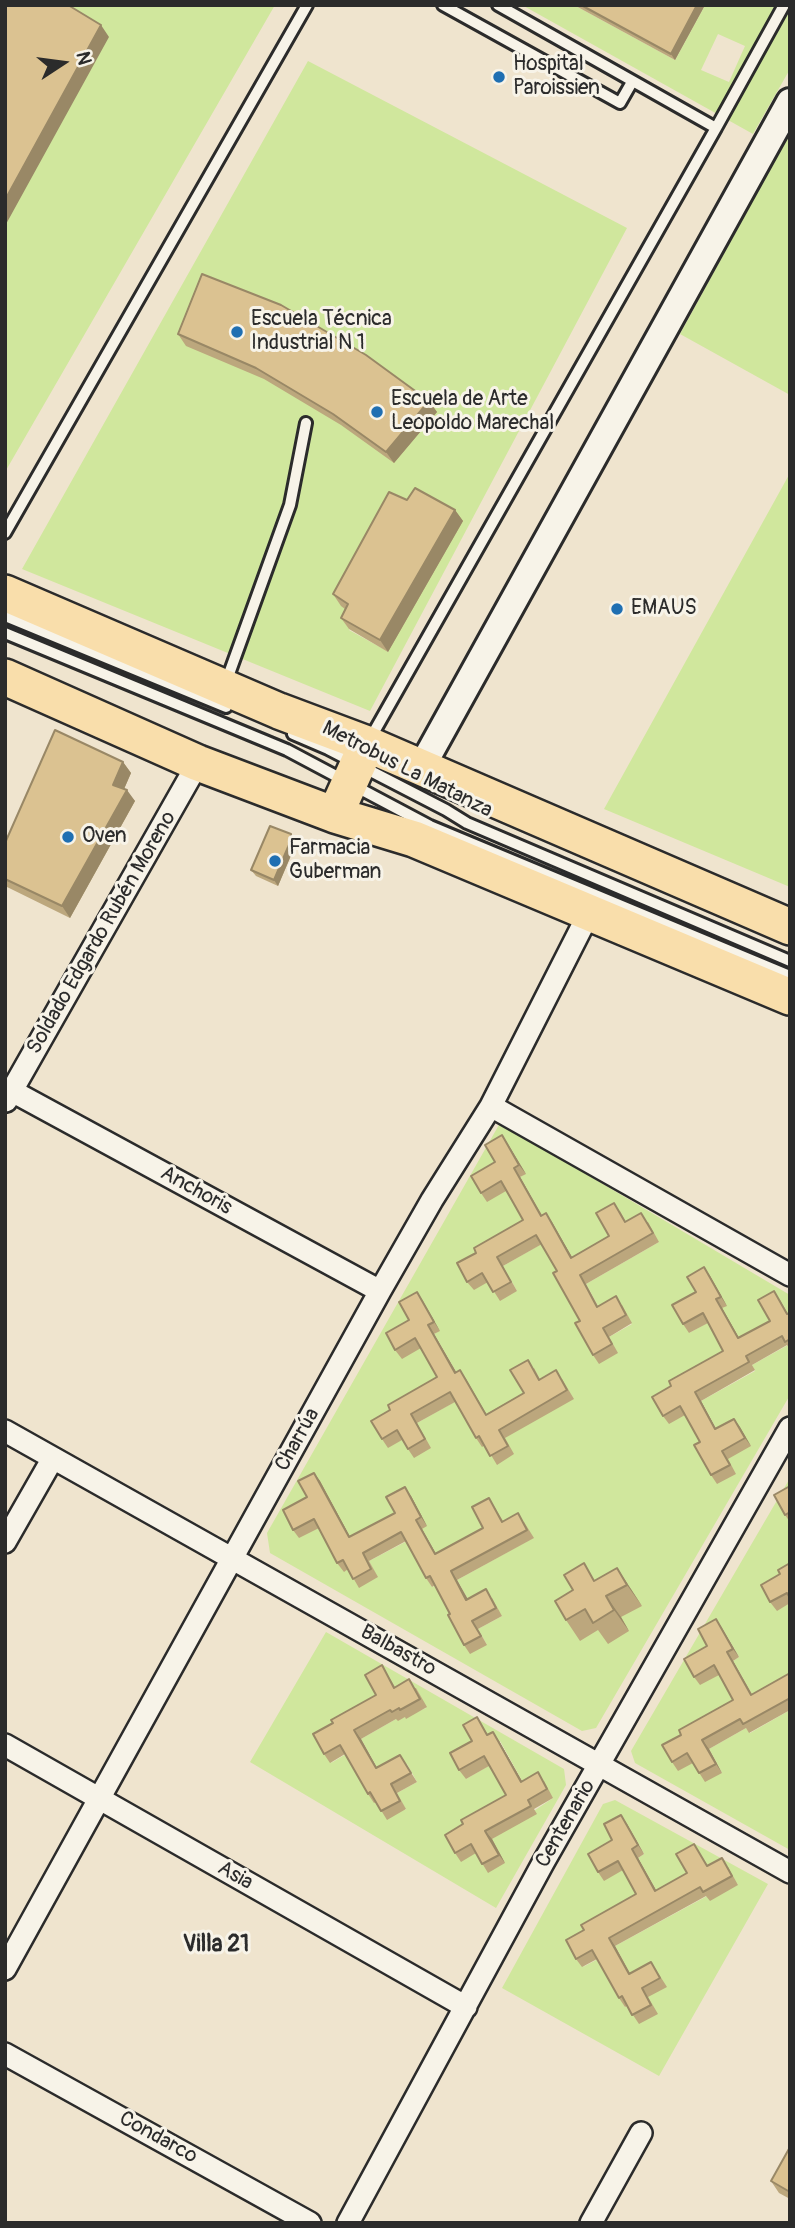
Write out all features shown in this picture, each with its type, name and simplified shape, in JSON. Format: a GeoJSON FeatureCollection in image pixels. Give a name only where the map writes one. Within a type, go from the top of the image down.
{"type":"FeatureCollection","features":[{"type":"Feature","properties":{"kind":"highway"},"geometry":{"type":"LineString","coordinates":[[5,593],[231,700],[279,711],[358,764],[421,768],[790,927]]}},
{"type":"Feature","properties":{"kind":"highway"},"geometry":{"type":"LineString","coordinates":[[5,677],[198,763],[335,815],[414,839],[790,997]]}},
{"type":"Feature","properties":{"kind":"highway"},"geometry":{"type":"LineString","coordinates":[[335,815],[358,764]]}},
{"type":"Feature","properties":{"kind":"street"},"geometry":{"type":"LineString","coordinates":[[421,768],[790,102]]}},
{"type":"Feature","properties":{"kind":"street","name":"Soldado Edgardo Rubén Moreno"},"geometry":{"type":"LineString","coordinates":[[11,1084],[198,763]]}},
{"type":"Feature","properties":{"kind":"street","name":"Charrúa"},"geometry":{"type":"LineString","coordinates":[[5,1969],[380,1292],[432,1200],[491,1106],[590,911]]}},
{"type":"Feature","properties":{"kind":"street","name":"Anchoris"},"geometry":{"type":"LineString","coordinates":[[11,1084],[380,1292]]}},
{"type":"Feature","properties":{"kind":"street"},"geometry":{"type":"LineString","coordinates":[[491,1106],[790,1275]]}},
{"type":"Feature","properties":{"kind":"street","name":"Centenario"},"geometry":{"type":"LineString","coordinates":[[348,2223],[543,1863],[790,1428]]}},
{"type":"Feature","properties":{"kind":"street","name":"Balbastro"},"geometry":{"type":"LineString","coordinates":[[5,1431],[790,1872]]}},
{"type":"Feature","properties":{"kind":"street"},"geometry":{"type":"LineString","coordinates":[[5,1542],[53,1458]]}},
{"type":"Feature","properties":{"kind":"street","name":"Asia"},"geometry":{"type":"LineString","coordinates":[[5,1745],[466,2007]]}},
{"type":"Feature","properties":{"kind":"street","name":"Condarco"},"geometry":{"type":"LineString","coordinates":[[5,2053],[310,2223]]}},
{"type":"Feature","properties":{"kind":"street"},"geometry":{"type":"LineString","coordinates":[[591,2223],[640,2133]]}},
{"type":"Feature","properties":{"kind":"lane"},"geometry":{"type":"LineString","coordinates":[[5,533],[307,5]]}},
{"type":"Feature","properties":{"kind":"lane"},"geometry":{"type":"LineString","coordinates":[[443,5],[620,103],[632,82]]}},
{"type":"Feature","properties":{"kind":"lane"},"geometry":{"type":"LineString","coordinates":[[498,5],[716,128]]}},
{"type":"Feature","properties":{"kind":"lane"},"geometry":{"type":"LineString","coordinates":[[358,764],[784,5]]}},
{"type":"Feature","properties":{"kind":"lane"},"geometry":{"type":"LineString","coordinates":[[737,62],[750,67]]}},
{"type":"Feature","properties":{"kind":"lane"},"geometry":{"type":"LineString","coordinates":[[5,616],[231,700],[290,505],[306,423]]}},
{"type":"Feature","properties":{"kind":"lane","name":"Metrobus La Matanza"},"geometry":{"type":"LineString","coordinates":[[5,633],[287,750],[358,764],[430,826],[790,976]]}},
{"type":"Feature","properties":{"kind":"lane","name":"Metrobus La Matanza"},"geometry":{"type":"LineString","coordinates":[[277,728],[328,749],[467,823],[790,961]]}},
{"type":"Feature","properties":{"kind":"green space"},"geometry":{"type":"Polygon","coordinates":[[[5,5],[275,5],[5,472],[5,5]]]}},
{"type":"Feature","properties":{"kind":"green space"},"geometry":{"type":"Polygon","coordinates":[[[522,5],[574,5],[675,60],[705,5],[790,5],[790,69],[753,134],[522,5]],[[718,34],[701,70],[729,82],[745,46],[718,34]]]}},
{"type":"Feature","properties":{"kind":"green space"},"geometry":{"type":"Polygon","coordinates":[[[308,61],[627,228],[370,711],[22,569],[308,61]],[[356,615],[349,630],[389,652],[356,615]]]}},
{"type":"Feature","properties":{"kind":"green space"},"geometry":{"type":"Polygon","coordinates":[[[790,133],[790,395],[680,334],[790,133]]]}},
{"type":"Feature","properties":{"kind":"green space"},"geometry":{"type":"Polygon","coordinates":[[[790,473],[790,887],[604,809],[790,473]]]}},
{"type":"Feature","properties":{"kind":"green space"},"geometry":{"type":"Polygon","coordinates":[[[500,1123],[790,1295],[790,1317],[776,1330],[744,1347],[702,1301],[689,1333],[709,1322],[729,1359],[686,1415],[728,1459],[721,1438],[701,1401],[755,1371],[752,1365],[788,1345],[790,1395],[596,1728],[582,1731],[270,1553],[267,1533],[500,1123]],[[508,1144],[507,1190],[529,1228],[489,1282],[517,1291],[503,1266],[543,1243],[609,1337],[632,1324],[603,1315],[586,1284],[659,1242],[631,1231],[620,1212],[615,1245],[579,1269],[547,1225],[520,1177],[525,1174],[508,1144]],[[423,1301],[422,1347],[444,1386],[417,1423],[456,1401],[482,1446],[505,1438],[546,1388],[534,1369],[530,1402],[493,1426],[462,1382],[434,1334],[439,1331],[423,1301]],[[313,1506],[320,1527],[349,1569],[377,1577],[369,1561],[407,1541],[432,1587],[436,1585],[487,1645],[478,1629],[502,1616],[473,1608],[457,1580],[533,1538],[489,1537],[441,1563],[422,1529],[402,1524],[358,1545],[313,1506]]]}},
{"type":"Feature","properties":{"kind":"green space"},"geometry":{"type":"Polygon","coordinates":[[[790,1478],[790,1685],[757,1704],[733,1661],[739,1657],[722,1628],[720,1674],[739,1708],[694,1762],[722,1773],[709,1749],[746,1728],[750,1733],[790,1710],[790,1850],[635,1763],[631,1751],[790,1478]]]}},
{"type":"Feature","properties":{"kind":"green space"},"geometry":{"type":"Polygon","coordinates":[[[326,1632],[564,1769],[566,1785],[496,1908],[250,1762],[326,1632]],[[416,1688],[382,1704],[331,1763],[346,1754],[377,1801],[406,1810],[397,1793],[417,1782],[407,1764],[382,1777],[361,1739],[396,1719],[426,1708],[416,1688]],[[500,1741],[478,1750],[466,1779],[490,1765],[512,1804],[492,1839],[553,1798],[527,1790],[500,1741]]]}},
{"type":"Feature","properties":{"kind":"green space"},"geometry":{"type":"Polygon","coordinates":[[[615,1800],[768,1884],[659,2076],[502,1988],[603,1804],[615,1800]],[[627,1824],[624,1870],[642,1903],[583,1967],[598,1959],[625,2007],[635,1983],[615,1946],[707,1896],[710,1900],[738,1884],[713,1875],[700,1853],[693,1882],[661,1899],[638,1858],[644,1854],[627,1824]]]}},
{"type":"Feature","properties":{"kind":"building"},"geometry":{"type":"Polygon","coordinates":[[[5,5],[68,5],[101,25],[5,200],[5,5]]]}},
{"type":"Feature","properties":{"kind":"building"},"geometry":{"type":"Polygon","coordinates":[[[581,5],[697,5],[671,54],[581,5]]]}},
{"type":"Feature","properties":{"kind":"building"},"geometry":{"type":"Polygon","coordinates":[[[202,274],[281,305],[366,355],[429,401],[386,452],[333,414],[256,368],[178,334],[202,274]]]}},
{"type":"Feature","properties":{"kind":"building","name":"Escuela de Arte Leopoldo Marechal"},"geometry":{"type":"Polygon","coordinates":[[[415,488],[455,510],[380,640],[341,618],[348,604],[333,594],[389,492],[407,500],[415,488]]]}},
{"type":"Feature","properties":{"kind":"building","name":"Oven"},"geometry":{"type":"Polygon","coordinates":[[[55,730],[123,762],[113,785],[127,790],[62,906],[5,879],[5,843],[55,730]]]}},
{"type":"Feature","properties":{"kind":"building","name":"Farmacia Guberman"},"geometry":{"type":"Polygon","coordinates":[[[270,826],[291,834],[274,880],[251,870],[270,826]]]}},
{"type":"Feature","properties":{"kind":"building"},"geometry":{"type":"Polygon","coordinates":[[[502,1135],[519,1165],[514,1168],[541,1216],[546,1213],[571,1258],[609,1236],[596,1213],[614,1203],[625,1222],[641,1213],[653,1233],[580,1275],[597,1307],[616,1296],[626,1315],[603,1328],[612,1344],[593,1355],[575,1323],[580,1321],[553,1273],[557,1271],[536,1235],[497,1257],[511,1282],[493,1292],[482,1273],[467,1282],[457,1263],[476,1253],[474,1248],[523,1220],[501,1181],[481,1193],[471,1176],[495,1162],[485,1145],[502,1135]]]}},
{"type":"Feature","properties":{"kind":"building"},"geometry":{"type":"Polygon","coordinates":[[[704,1267],[721,1297],[716,1299],[738,1338],[770,1321],[758,1300],[774,1291],[787,1314],[790,1313],[790,1339],[785,1342],[782,1336],[746,1356],[749,1362],[695,1392],[715,1429],[734,1419],[745,1438],[722,1451],[730,1465],[711,1475],[694,1445],[700,1442],[680,1406],[663,1416],[652,1397],[671,1386],[669,1381],[723,1351],[703,1313],[683,1324],[672,1305],[696,1292],[687,1277],[704,1267]]]}},
{"type":"Feature","properties":{"kind":"building"},"geometry":{"type":"Polygon","coordinates":[[[417,1292],[434,1322],[428,1325],[455,1373],[460,1370],[486,1415],[524,1393],[510,1370],[528,1360],[539,1380],[556,1370],[567,1390],[499,1430],[508,1446],[490,1456],[479,1436],[476,1438],[450,1392],[411,1414],[425,1439],[408,1449],[397,1430],[382,1439],[371,1421],[390,1410],[388,1405],[437,1377],[415,1338],[395,1350],[386,1333],[409,1320],[399,1302],[417,1292]]]}},
{"type":"Feature","properties":{"kind":"building"},"geometry":{"type":"Polygon","coordinates":[[[314,1473],[349,1537],[395,1513],[386,1497],[405,1487],[421,1517],[416,1520],[435,1554],[483,1528],[472,1507],[489,1498],[502,1522],[518,1513],[527,1530],[451,1571],[466,1600],[486,1589],[496,1608],[472,1621],[481,1636],[464,1645],[430,1576],[426,1578],[401,1532],[363,1553],[371,1569],[353,1579],[343,1560],[337,1563],[314,1519],[293,1530],[283,1510],[307,1497],[298,1481],[314,1473]]]}},
{"type":"Feature","properties":{"kind":"building"},"geometry":{"type":"Polygon","coordinates":[[[790,1486],[790,1512],[785,1515],[774,1495],[790,1486]]]}},
{"type":"Feature","properties":{"kind":"building"},"geometry":{"type":"Polygon","coordinates":[[[584,1563],[594,1581],[617,1568],[627,1585],[606,1596],[614,1610],[593,1623],[585,1609],[566,1620],[555,1601],[573,1590],[564,1575],[584,1563]]]}},
{"type":"Feature","properties":{"kind":"building"},"geometry":{"type":"Polygon","coordinates":[[[790,1563],[790,1598],[787,1593],[770,1602],[761,1585],[780,1574],[778,1570],[790,1563]]]}},
{"type":"Feature","properties":{"kind":"building"},"geometry":{"type":"Polygon","coordinates":[[[716,1619],[733,1649],[727,1652],[751,1695],[790,1673],[790,1698],[743,1724],[740,1719],[702,1740],[716,1764],[699,1773],[687,1753],[672,1762],[662,1745],[681,1735],[679,1730],[733,1700],[714,1665],[694,1677],[684,1659],[707,1646],[698,1629],[716,1619]]]}},
{"type":"Feature","properties":{"kind":"building"},"geometry":{"type":"Polygon","coordinates":[[[382,1665],[394,1688],[409,1679],[420,1699],[400,1710],[390,1710],[354,1730],[376,1768],[400,1755],[411,1773],[391,1784],[400,1801],[381,1811],[340,1745],[324,1754],[313,1734],[333,1723],[331,1720],[376,1695],[365,1675],[382,1665]]]}},
{"type":"Feature","properties":{"kind":"building"},"geometry":{"type":"Polygon","coordinates":[[[477,1717],[487,1735],[493,1732],[521,1782],[538,1772],[547,1789],[528,1800],[531,1806],[485,1831],[499,1855],[482,1864],[471,1844],[455,1853],[445,1835],[463,1824],[461,1820],[506,1795],[484,1756],[459,1770],[450,1753],[472,1741],[463,1725],[477,1717]]]}},
{"type":"Feature","properties":{"kind":"building"},"geometry":{"type":"Polygon","coordinates":[[[621,1815],[638,1845],[632,1849],[655,1891],[687,1873],[676,1854],[694,1844],[707,1866],[722,1858],[732,1876],[703,1892],[700,1887],[609,1938],[629,1974],[651,1962],[660,1978],[642,1988],[651,2005],[632,2015],[622,1996],[619,1998],[592,1950],[576,1959],[566,1940],[584,1930],[581,1925],[636,1894],[618,1861],[598,1872],[588,1854],[612,1840],[604,1824],[621,1815]]]}},
{"type":"Feature","properties":{"kind":"building"},"geometry":{"type":"Polygon","coordinates":[[[790,2147],[790,2192],[771,2181],[790,2147]]]}},
{"type":"Feature","properties":{"kind":"place","name":"Hospital Paroissien"},"geometry":{"type":"Point","coordinates":[499,77]}},
{"type":"Feature","properties":{"kind":"place","name":"Escuela Técnica Industrial N 1"},"geometry":{"type":"Point","coordinates":[237,332]}},
{"type":"Feature","properties":{"kind":"place","name":"Escuela de Arte Leopoldo Marechal"},"geometry":{"type":"Point","coordinates":[377,412]}},
{"type":"Feature","properties":{"kind":"place","name":"EMAUS"},"geometry":{"type":"Point","coordinates":[617,609]}},
{"type":"Feature","properties":{"kind":"place","name":"Oven"},"geometry":{"type":"Point","coordinates":[68,837]}},
{"type":"Feature","properties":{"kind":"place","name":"Farmacia Guberman"},"geometry":{"type":"Point","coordinates":[275,861]}},
{"type":"Feature","properties":{"kind":"district","name":"Villa 21"},"geometry":{"type":"Point","coordinates":[216,1945]}}]}
